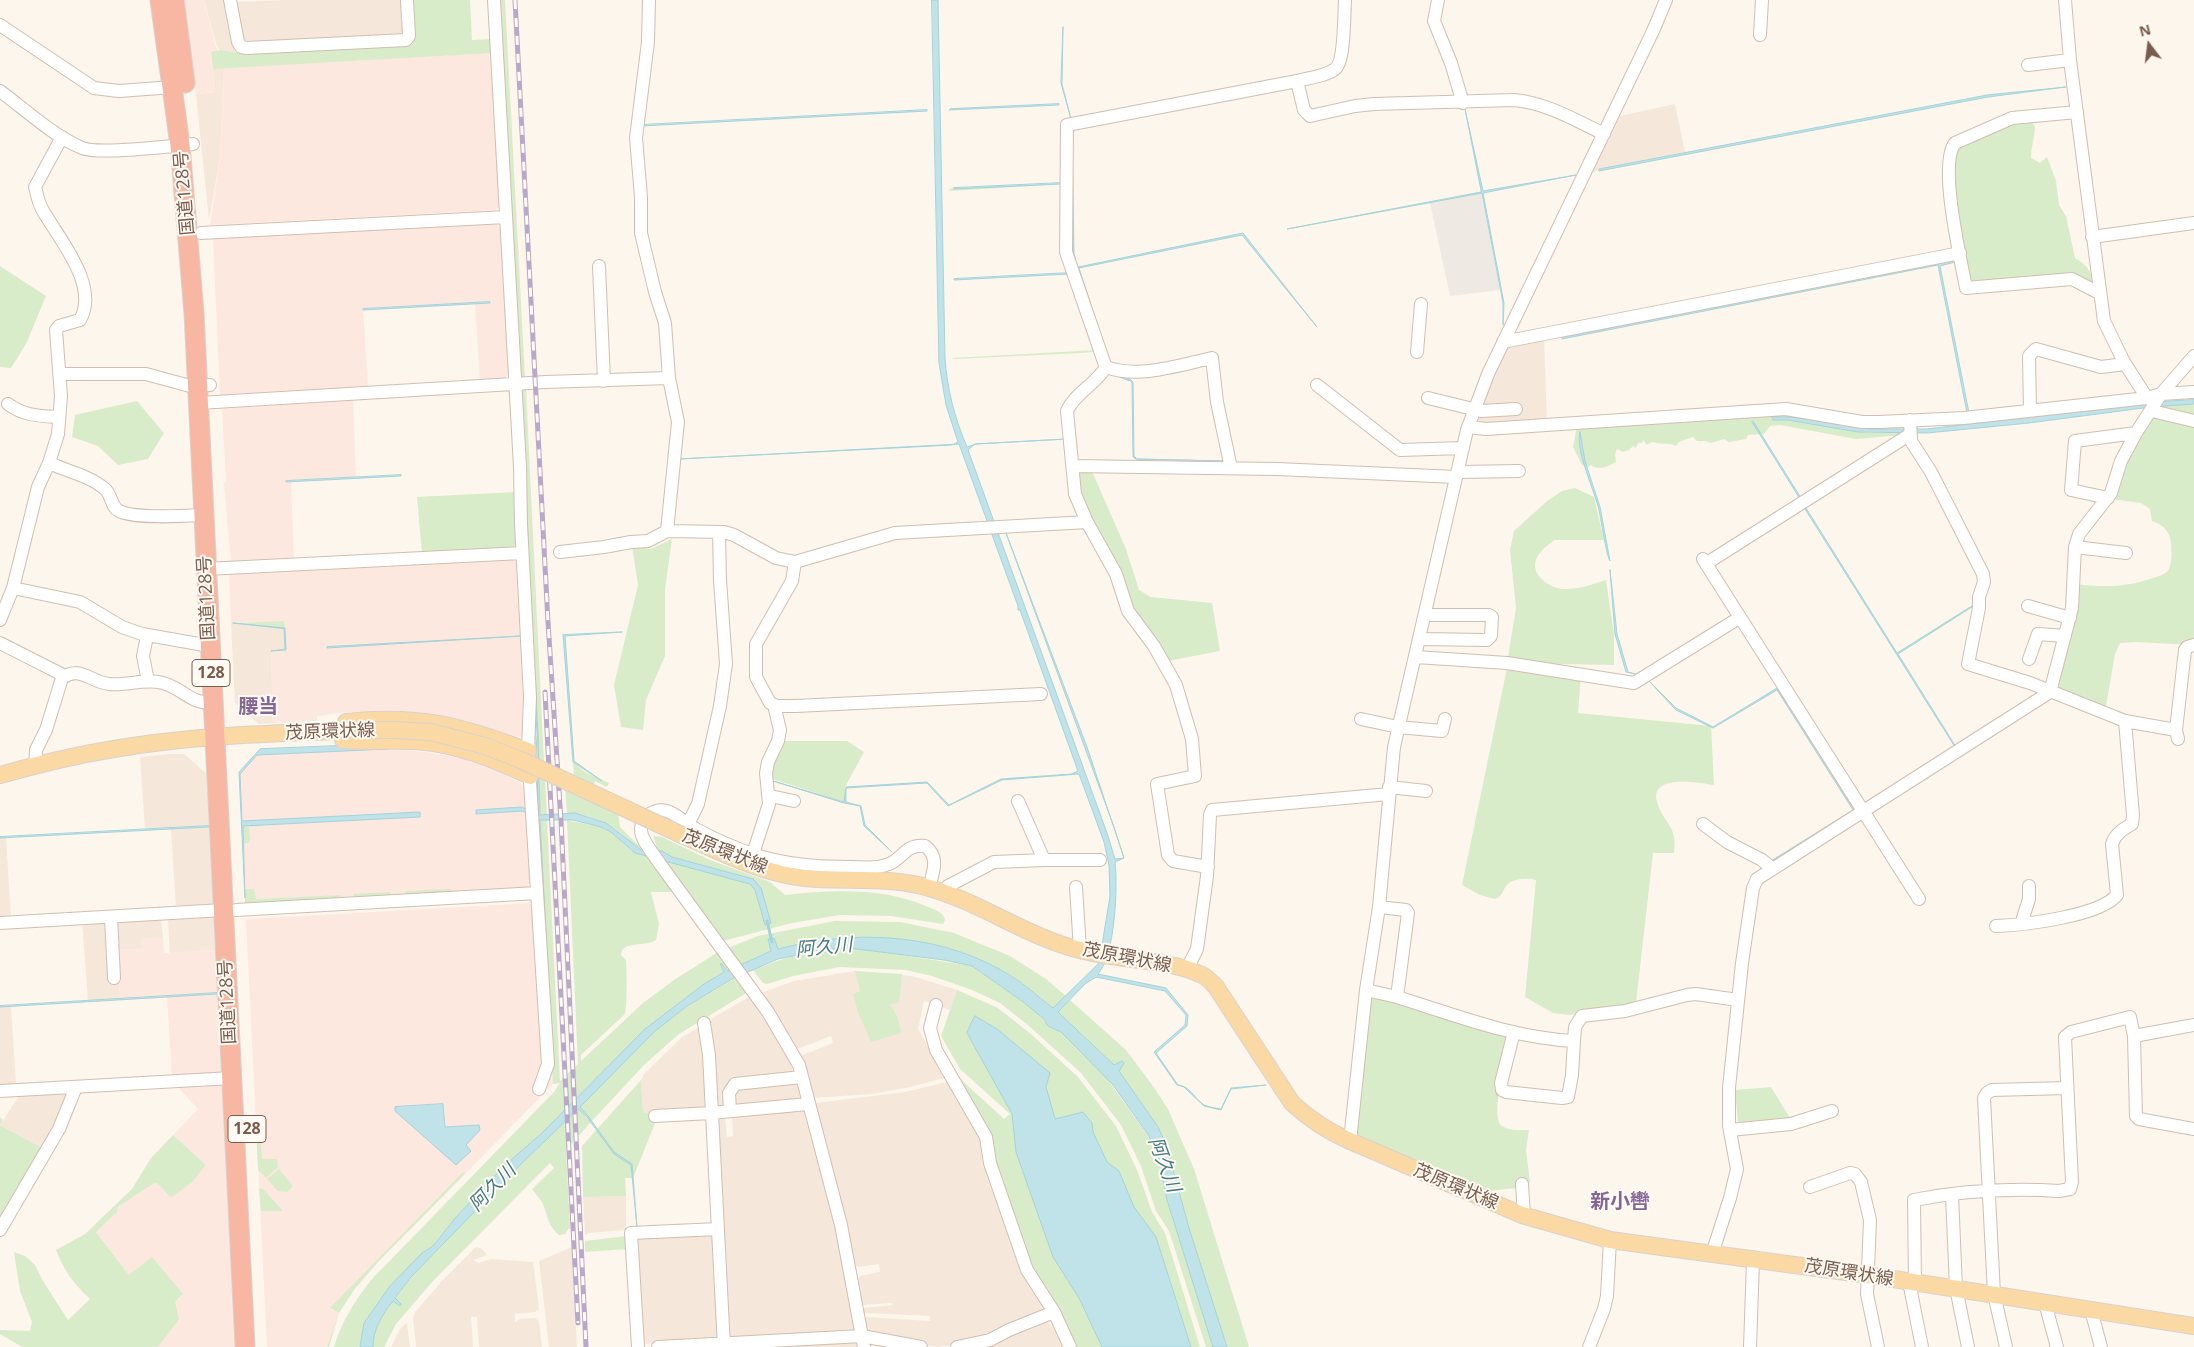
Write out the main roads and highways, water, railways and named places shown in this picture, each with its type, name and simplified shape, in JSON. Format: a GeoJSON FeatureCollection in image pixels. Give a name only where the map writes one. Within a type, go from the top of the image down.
{"type":"FeatureCollection","features":[{"type":"Feature","properties":{"kind":"highway","name":"国道128号"},"geometry":{"type":"LineString","coordinates":[[160,0],[173,87],[186,144],[201,233],[204,515],[213,569],[210,646],[212,703],[221,737]]}},
{"type":"Feature","properties":{"kind":"highway","name":"国道128号"},"geometry":{"type":"LineString","coordinates":[[174,0],[204,394],[229,910],[257,1347]]}},
{"type":"Feature","properties":{"kind":"highway","name":"国道128号"},"geometry":{"type":"LineString","coordinates":[[229,910],[232,1078],[245,1347]]}},
{"type":"Feature","properties":{"kind":"main road"},"geometry":{"type":"LineString","coordinates":[[305,732],[335,724],[364,720],[416,720],[480,732],[528,751]]}},
{"type":"Feature","properties":{"kind":"main road","name":"茂原環状線"},"geometry":{"type":"LineString","coordinates":[[0,775],[129,746],[221,737],[305,732],[362,730],[431,732],[485,746],[523,760],[686,830],[745,864],[805,878],[880,880],[936,890],[1042,938],[1080,950],[1187,970],[1204,975],[1216,987],[1292,1103],[1322,1128],[1524,1216],[1610,1240],[1868,1275],[2194,1326]]}},
{"type":"Feature","properties":{"kind":"main road"},"geometry":{"type":"LineString","coordinates":[[305,732],[334,740],[418,741],[461,748],[530,776]]}},
{"type":"Feature","properties":{"kind":"water","name":"阿久川"},"geometry":{"type":"Polygon","coordinates":[[[932,0],[938,0],[945,358],[955,415],[967,447],[974,445],[968,450],[1115,859],[1124,858],[1115,862],[1116,888],[1112,937],[1104,965],[1098,974],[1166,988],[1188,1015],[1187,1026],[1156,1053],[1178,1085],[1184,1087],[1177,1085],[1154,1052],[1185,1025],[1186,1015],[1165,991],[1096,977],[1085,984],[1058,1012],[1114,1065],[1122,1061],[1124,1063],[1119,1071],[1158,1127],[1166,1144],[1189,1228],[1227,1347],[1213,1347],[1167,1200],[1158,1157],[1149,1136],[1113,1085],[1061,1032],[1048,1026],[1044,1019],[1022,1001],[972,966],[944,960],[849,948],[823,949],[778,959],[732,979],[687,1006],[654,1032],[580,1107],[614,1152],[632,1164],[637,1227],[631,1165],[614,1154],[587,1117],[578,1109],[517,1168],[411,1277],[395,1298],[401,1304],[400,1306],[393,1301],[376,1328],[373,1347],[360,1347],[364,1323],[390,1286],[422,1253],[433,1246],[456,1217],[504,1166],[542,1133],[645,1029],[704,984],[724,972],[721,963],[727,971],[771,951],[768,939],[774,938],[778,949],[834,939],[891,938],[948,948],[975,957],[1008,974],[1053,1008],[1099,963],[1110,896],[1109,865],[1104,842],[1079,774],[1002,780],[948,806],[927,783],[846,788],[846,802],[861,806],[865,825],[892,852],[864,826],[860,806],[844,803],[773,781],[844,802],[846,787],[927,782],[949,805],[1001,779],[1071,774],[1078,771],[959,444],[953,444],[958,442],[946,405],[939,363],[932,0]]]}},
{"type":"Feature","properties":{"kind":"water"},"geometry":{"type":"Polygon","coordinates":[[[1063,27],[1062,84],[1071,119],[1061,83],[1063,27]]]}},
{"type":"Feature","properties":{"kind":"water"},"geometry":{"type":"Polygon","coordinates":[[[2066,87],[1988,97],[1599,171],[1599,169],[1987,95],[2066,87]]]}},
{"type":"Feature","properties":{"kind":"water"},"geometry":{"type":"Polygon","coordinates":[[[1059,105],[949,110],[950,109],[1059,105]]]}},
{"type":"Feature","properties":{"kind":"water"},"geometry":{"type":"Polygon","coordinates":[[[1465,109],[1483,191],[1576,175],[1483,193],[1504,303],[1503,325],[1503,303],[1482,193],[1287,229],[1481,192],[1465,109]]]}},
{"type":"Feature","properties":{"kind":"water"},"geometry":{"type":"Polygon","coordinates":[[[927,111],[641,126],[641,125],[927,111]]]}},
{"type":"Feature","properties":{"kind":"water"},"geometry":{"type":"Polygon","coordinates":[[[1072,129],[1074,254],[1078,267],[1243,233],[1317,327],[1242,235],[1079,268],[1110,363],[1073,255],[1072,129]]]}},
{"type":"Feature","properties":{"kind":"water"},"geometry":{"type":"Polygon","coordinates":[[[1062,184],[954,189],[954,188],[1062,184]]]}},
{"type":"Feature","properties":{"kind":"water"},"geometry":{"type":"Polygon","coordinates":[[[1954,261],[1940,266],[1969,413],[1967,413],[1938,265],[1562,339],[1562,338],[1954,261]]]}},
{"type":"Feature","properties":{"kind":"water"},"geometry":{"type":"Polygon","coordinates":[[[1069,274],[954,280],[954,279],[1069,274]]]}},
{"type":"Feature","properties":{"kind":"water"},"geometry":{"type":"Polygon","coordinates":[[[490,303],[363,310],[363,309],[490,303]]]}},
{"type":"Feature","properties":{"kind":"water"},"geometry":{"type":"Polygon","coordinates":[[[1111,374],[1130,379],[1133,382],[1134,456],[1137,459],[1223,461],[1136,459],[1133,457],[1132,382],[1111,374]]]}},
{"type":"Feature","properties":{"kind":"water"},"geometry":{"type":"Polygon","coordinates":[[[520,393],[538,735],[540,815],[575,813],[606,823],[640,849],[662,851],[672,857],[753,879],[761,888],[771,923],[765,925],[755,890],[750,884],[635,853],[611,832],[601,827],[573,820],[540,820],[546,934],[538,819],[523,811],[476,814],[476,810],[522,807],[538,814],[537,758],[534,755],[536,754],[537,735],[520,393]]]}},
{"type":"Feature","properties":{"kind":"water"},"geometry":{"type":"Polygon","coordinates":[[[2194,400],[2194,404],[2151,407],[2029,423],[1927,433],[1858,432],[1788,420],[1773,420],[1772,417],[1792,417],[1870,429],[1927,429],[2153,402],[2194,400]]]}},
{"type":"Feature","properties":{"kind":"water"},"geometry":{"type":"Polygon","coordinates":[[[1752,422],[1801,498],[1800,499],[1752,422]]]}},
{"type":"Feature","properties":{"kind":"water"},"geometry":{"type":"Polygon","coordinates":[[[1580,432],[1585,461],[1600,507],[1610,561],[1598,506],[1582,458],[1579,439],[1580,432]]]}},
{"type":"Feature","properties":{"kind":"water"},"geometry":{"type":"Polygon","coordinates":[[[953,444],[952,445],[679,459],[953,444]]]}},
{"type":"Feature","properties":{"kind":"water"},"geometry":{"type":"Polygon","coordinates":[[[401,476],[286,482],[286,481],[401,476]]]}},
{"type":"Feature","properties":{"kind":"water"},"geometry":{"type":"Polygon","coordinates":[[[1805,509],[1897,653],[1975,604],[1898,654],[1956,747],[1805,509]]]}},
{"type":"Feature","properties":{"kind":"water"},"geometry":{"type":"Polygon","coordinates":[[[1006,533],[1087,747],[1110,817],[1006,533]]]}},
{"type":"Feature","properties":{"kind":"water"},"geometry":{"type":"Polygon","coordinates":[[[1610,570],[1617,634],[1628,672],[1640,675],[1626,672],[1615,634],[1610,570]]]}},
{"type":"Feature","properties":{"kind":"water"},"geometry":{"type":"Polygon","coordinates":[[[233,623],[285,628],[286,650],[271,651],[285,649],[284,629],[233,623]]]}},
{"type":"Feature","properties":{"kind":"water"},"geometry":{"type":"Polygon","coordinates":[[[622,632],[565,636],[574,761],[602,781],[573,762],[563,635],[622,632]]]}},
{"type":"Feature","properties":{"kind":"water"},"geometry":{"type":"Polygon","coordinates":[[[521,636],[327,648],[327,647],[521,636]]]}},
{"type":"Feature","properties":{"kind":"water"},"geometry":{"type":"Polygon","coordinates":[[[1649,681],[1676,708],[1713,727],[1777,688],[1855,810],[1772,863],[1771,861],[1853,810],[1777,690],[1713,728],[1676,710],[1649,681]]]}},
{"type":"Feature","properties":{"kind":"water"},"geometry":{"type":"Polygon","coordinates":[[[388,744],[388,749],[257,755],[240,774],[242,821],[420,812],[420,817],[243,826],[245,898],[239,772],[260,749],[388,744]]]}},
{"type":"Feature","properties":{"kind":"water"},"geometry":{"type":"Polygon","coordinates":[[[209,827],[0,838],[0,837],[209,827]]]}},
{"type":"Feature","properties":{"kind":"water"},"geometry":{"type":"Polygon","coordinates":[[[217,994],[0,1007],[0,1006],[217,994]]]}},
{"type":"Feature","properties":{"kind":"water"},"geometry":{"type":"Polygon","coordinates":[[[975,1016],[997,1029],[1050,1073],[1046,1087],[1055,1119],[1083,1112],[1092,1123],[1093,1132],[1107,1162],[1119,1171],[1134,1207],[1156,1237],[1191,1347],[1102,1347],[1079,1298],[1053,1257],[1016,1152],[1012,1114],[967,1033],[975,1016]]]}},
{"type":"Feature","properties":{"kind":"water"},"geometry":{"type":"Polygon","coordinates":[[[1266,1085],[1231,1089],[1221,1110],[1204,1106],[1184,1087],[1204,1105],[1221,1109],[1231,1088],[1266,1085]]]}},
{"type":"Feature","properties":{"kind":"water"},"geometry":{"type":"Polygon","coordinates":[[[443,1104],[445,1127],[479,1125],[480,1130],[466,1145],[471,1151],[456,1165],[395,1111],[395,1107],[443,1104]]]}},
{"type":"Feature","properties":{"kind":"waterway"},"geometry":{"type":"LineString","coordinates":[[767,921],[772,942]]}},
{"type":"Feature","properties":{"kind":"railway"},"geometry":{"type":"LineString","coordinates":[[515,0],[548,622],[561,821],[586,1347]]}},
{"type":"Feature","properties":{"kind":"railway"},"geometry":{"type":"LineString","coordinates":[[545,692],[578,1323]]}},
{"type":"Feature","properties":{"kind":"district","name":"腰当"},"geometry":{"type":"Point","coordinates":[258,707]}},
{"type":"Feature","properties":{"kind":"district","name":"新小轡"},"geometry":{"type":"Point","coordinates":[1620,1202]}}]}
